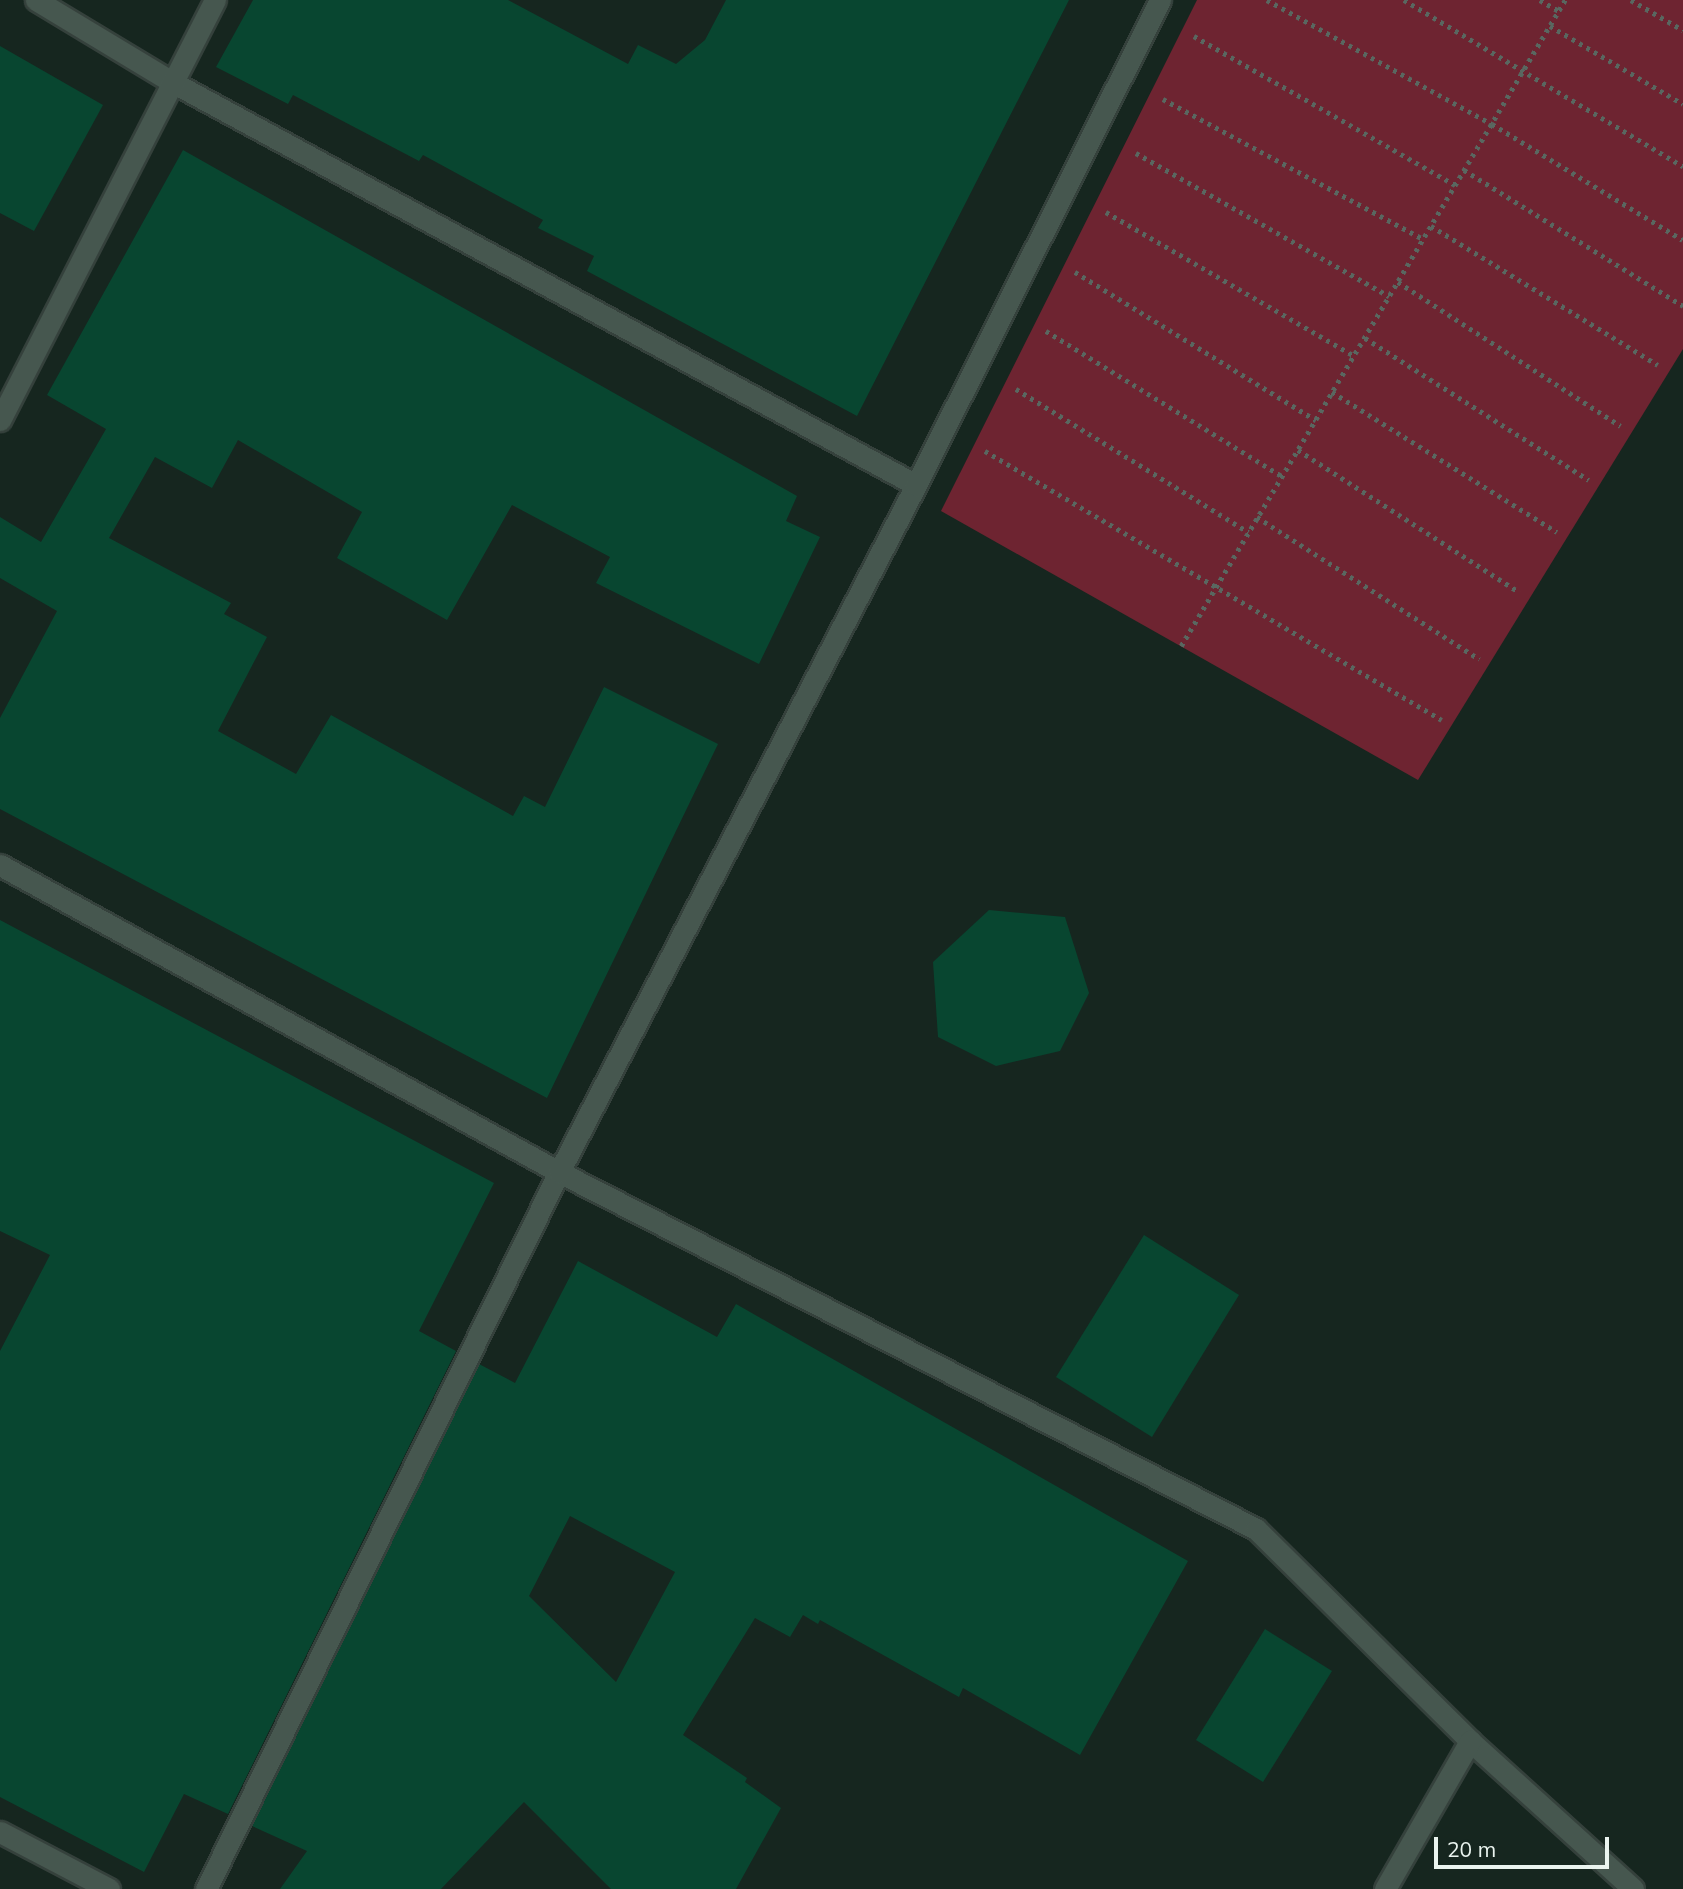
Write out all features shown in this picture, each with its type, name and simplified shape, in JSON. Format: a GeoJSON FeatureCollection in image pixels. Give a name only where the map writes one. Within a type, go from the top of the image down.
{"type":"FeatureCollection","features":[{"type":"Feature","properties":{"kind":"street"},"geometry":{"type":"LineString","coordinates":[[36,0],[172,82],[916,485]]}},
{"type":"Feature","properties":{"kind":"street"},"geometry":{"type":"LineString","coordinates":[[0,420],[215,0]]}},
{"type":"Feature","properties":{"kind":"street"},"geometry":{"type":"LineString","coordinates":[[206,1889],[559,1172],[916,485],[1160,0]]}},
{"type":"Feature","properties":{"kind":"street"},"geometry":{"type":"LineString","coordinates":[[0,865],[559,1172],[1256,1529],[1470,1741],[1633,1889]]}},
{"type":"Feature","properties":{"kind":"street"},"geometry":{"type":"LineString","coordinates":[[1385,1889],[1470,1741]]}},
{"type":"Feature","properties":{"kind":"street"},"geometry":{"type":"LineString","coordinates":[[0,1832],[109,1889]]}},
{"type":"Feature","properties":{"kind":"path"},"geometry":{"type":"LineString","coordinates":[[1267,0],[1492,124],[1683,240]]}},
{"type":"Feature","properties":{"kind":"path"},"geometry":{"type":"LineString","coordinates":[[1404,0],[1524,68],[1683,166]]}},
{"type":"Feature","properties":{"kind":"path"},"geometry":{"type":"LineString","coordinates":[[1540,0],[1559,11]]}},
{"type":"Feature","properties":{"kind":"path"},"geometry":{"type":"LineString","coordinates":[[1181,646],[1566,0]]}},
{"type":"Feature","properties":{"kind":"path"},"geometry":{"type":"LineString","coordinates":[[1631,0],[1683,30]]}},
{"type":"Feature","properties":{"kind":"path"},"geometry":{"type":"LineString","coordinates":[[1550,26],[1683,104]]}},
{"type":"Feature","properties":{"kind":"path"},"geometry":{"type":"LineString","coordinates":[[1194,36],[1455,184]]}},
{"type":"Feature","properties":{"kind":"path"},"geometry":{"type":"LineString","coordinates":[[1163,99],[1423,239]]}},
{"type":"Feature","properties":{"kind":"path"},"geometry":{"type":"LineString","coordinates":[[1136,153],[1389,296]]}},
{"type":"Feature","properties":{"kind":"path"},"geometry":{"type":"LineString","coordinates":[[1464,170],[1683,306]]}},
{"type":"Feature","properties":{"kind":"path"},"geometry":{"type":"LineString","coordinates":[[1106,212],[1354,356]]}},
{"type":"Feature","properties":{"kind":"path"},"geometry":{"type":"LineString","coordinates":[[1431,226],[1658,365]]}},
{"type":"Feature","properties":{"kind":"path"},"geometry":{"type":"LineString","coordinates":[[1076,272],[1316,420]]}},
{"type":"Feature","properties":{"kind":"path"},"geometry":{"type":"LineString","coordinates":[[1398,282],[1621,426]]}},
{"type":"Feature","properties":{"kind":"path"},"geometry":{"type":"LineString","coordinates":[[1046,331],[1282,476]]}},
{"type":"Feature","properties":{"kind":"path"},"geometry":{"type":"LineString","coordinates":[[1365,338],[1589,480]]}},
{"type":"Feature","properties":{"kind":"path"},"geometry":{"type":"LineString","coordinates":[[1016,389],[1248,532]]}},
{"type":"Feature","properties":{"kind":"path"},"geometry":{"type":"LineString","coordinates":[[1332,392],[1557,532]]}},
{"type":"Feature","properties":{"kind":"path"},"geometry":{"type":"LineString","coordinates":[[1298,450],[1519,592]]}},
{"type":"Feature","properties":{"kind":"path"},"geometry":{"type":"LineString","coordinates":[[985,451],[1442,720]]}},
{"type":"Feature","properties":{"kind":"path"},"geometry":{"type":"LineString","coordinates":[[1257,517],[1479,659]]}},
{"type":"Feature","properties":{"kind":"shaded area"},"geometry":{"type":"Polygon","coordinates":[[[1197,0],[1683,0],[1683,349],[1418,780],[941,511],[1197,0]]]}},
{"type":"Feature","properties":{"kind":"building"},"geometry":{"type":"Polygon","coordinates":[[[253,0],[508,0],[628,64],[638,45],[676,64],[705,40],[726,0],[1069,0],[857,416],[587,271],[594,256],[538,228],[543,220],[423,155],[419,161],[293,95],[288,104],[216,67],[253,0]]]}},
{"type":"Feature","properties":{"kind":"building"},"geometry":{"type":"Polygon","coordinates":[[[0,46],[103,105],[34,231],[0,213],[0,46]]]}},
{"type":"Feature","properties":{"kind":"building"},"geometry":{"type":"Polygon","coordinates":[[[183,150],[797,496],[786,521],[820,537],[759,664],[596,583],[610,557],[512,505],[447,620],[337,558],[362,512],[238,440],[212,488],[155,457],[109,538],[231,603],[224,614],[267,637],[218,731],[296,774],[331,715],[513,816],[524,796],[545,807],[604,687],[718,744],[547,1098],[0,809],[0,718],[57,611],[0,578],[0,517],[41,542],[106,429],[47,395],[183,150]]]}},
{"type":"Feature","properties":{"kind":"building"},"geometry":{"type":"Polygon","coordinates":[[[989,910],[1065,917],[1089,993],[1060,1051],[996,1066],[938,1037],[933,962],[989,910]]]}},
{"type":"Feature","properties":{"kind":"building"},"geometry":{"type":"Polygon","coordinates":[[[0,920],[494,1183],[419,1331],[456,1351],[228,1814],[184,1794],[144,1872],[0,1797],[0,1351],[50,1255],[0,1231],[0,920]]]}},
{"type":"Feature","properties":{"kind":"building"},"geometry":{"type":"Polygon","coordinates":[[[1144,1235],[1239,1295],[1152,1437],[1056,1377],[1144,1235]]]}},
{"type":"Feature","properties":{"kind":"building"},"geometry":{"type":"Polygon","coordinates":[[[578,1261],[717,1337],[736,1304],[1188,1561],[1080,1755],[963,1688],[959,1697],[820,1620],[818,1624],[803,1615],[790,1637],[755,1618],[683,1735],[747,1778],[745,1782],[781,1808],[736,1889],[611,1889],[524,1802],[441,1889],[280,1889],[307,1851],[252,1826],[479,1364],[515,1383],[578,1261]],[[570,1516],[529,1596],[616,1682],[675,1572],[570,1516]]]}},
{"type":"Feature","properties":{"kind":"building"},"geometry":{"type":"Polygon","coordinates":[[[1265,1629],[1332,1671],[1263,1782],[1196,1740],[1265,1629]]]}}]}
